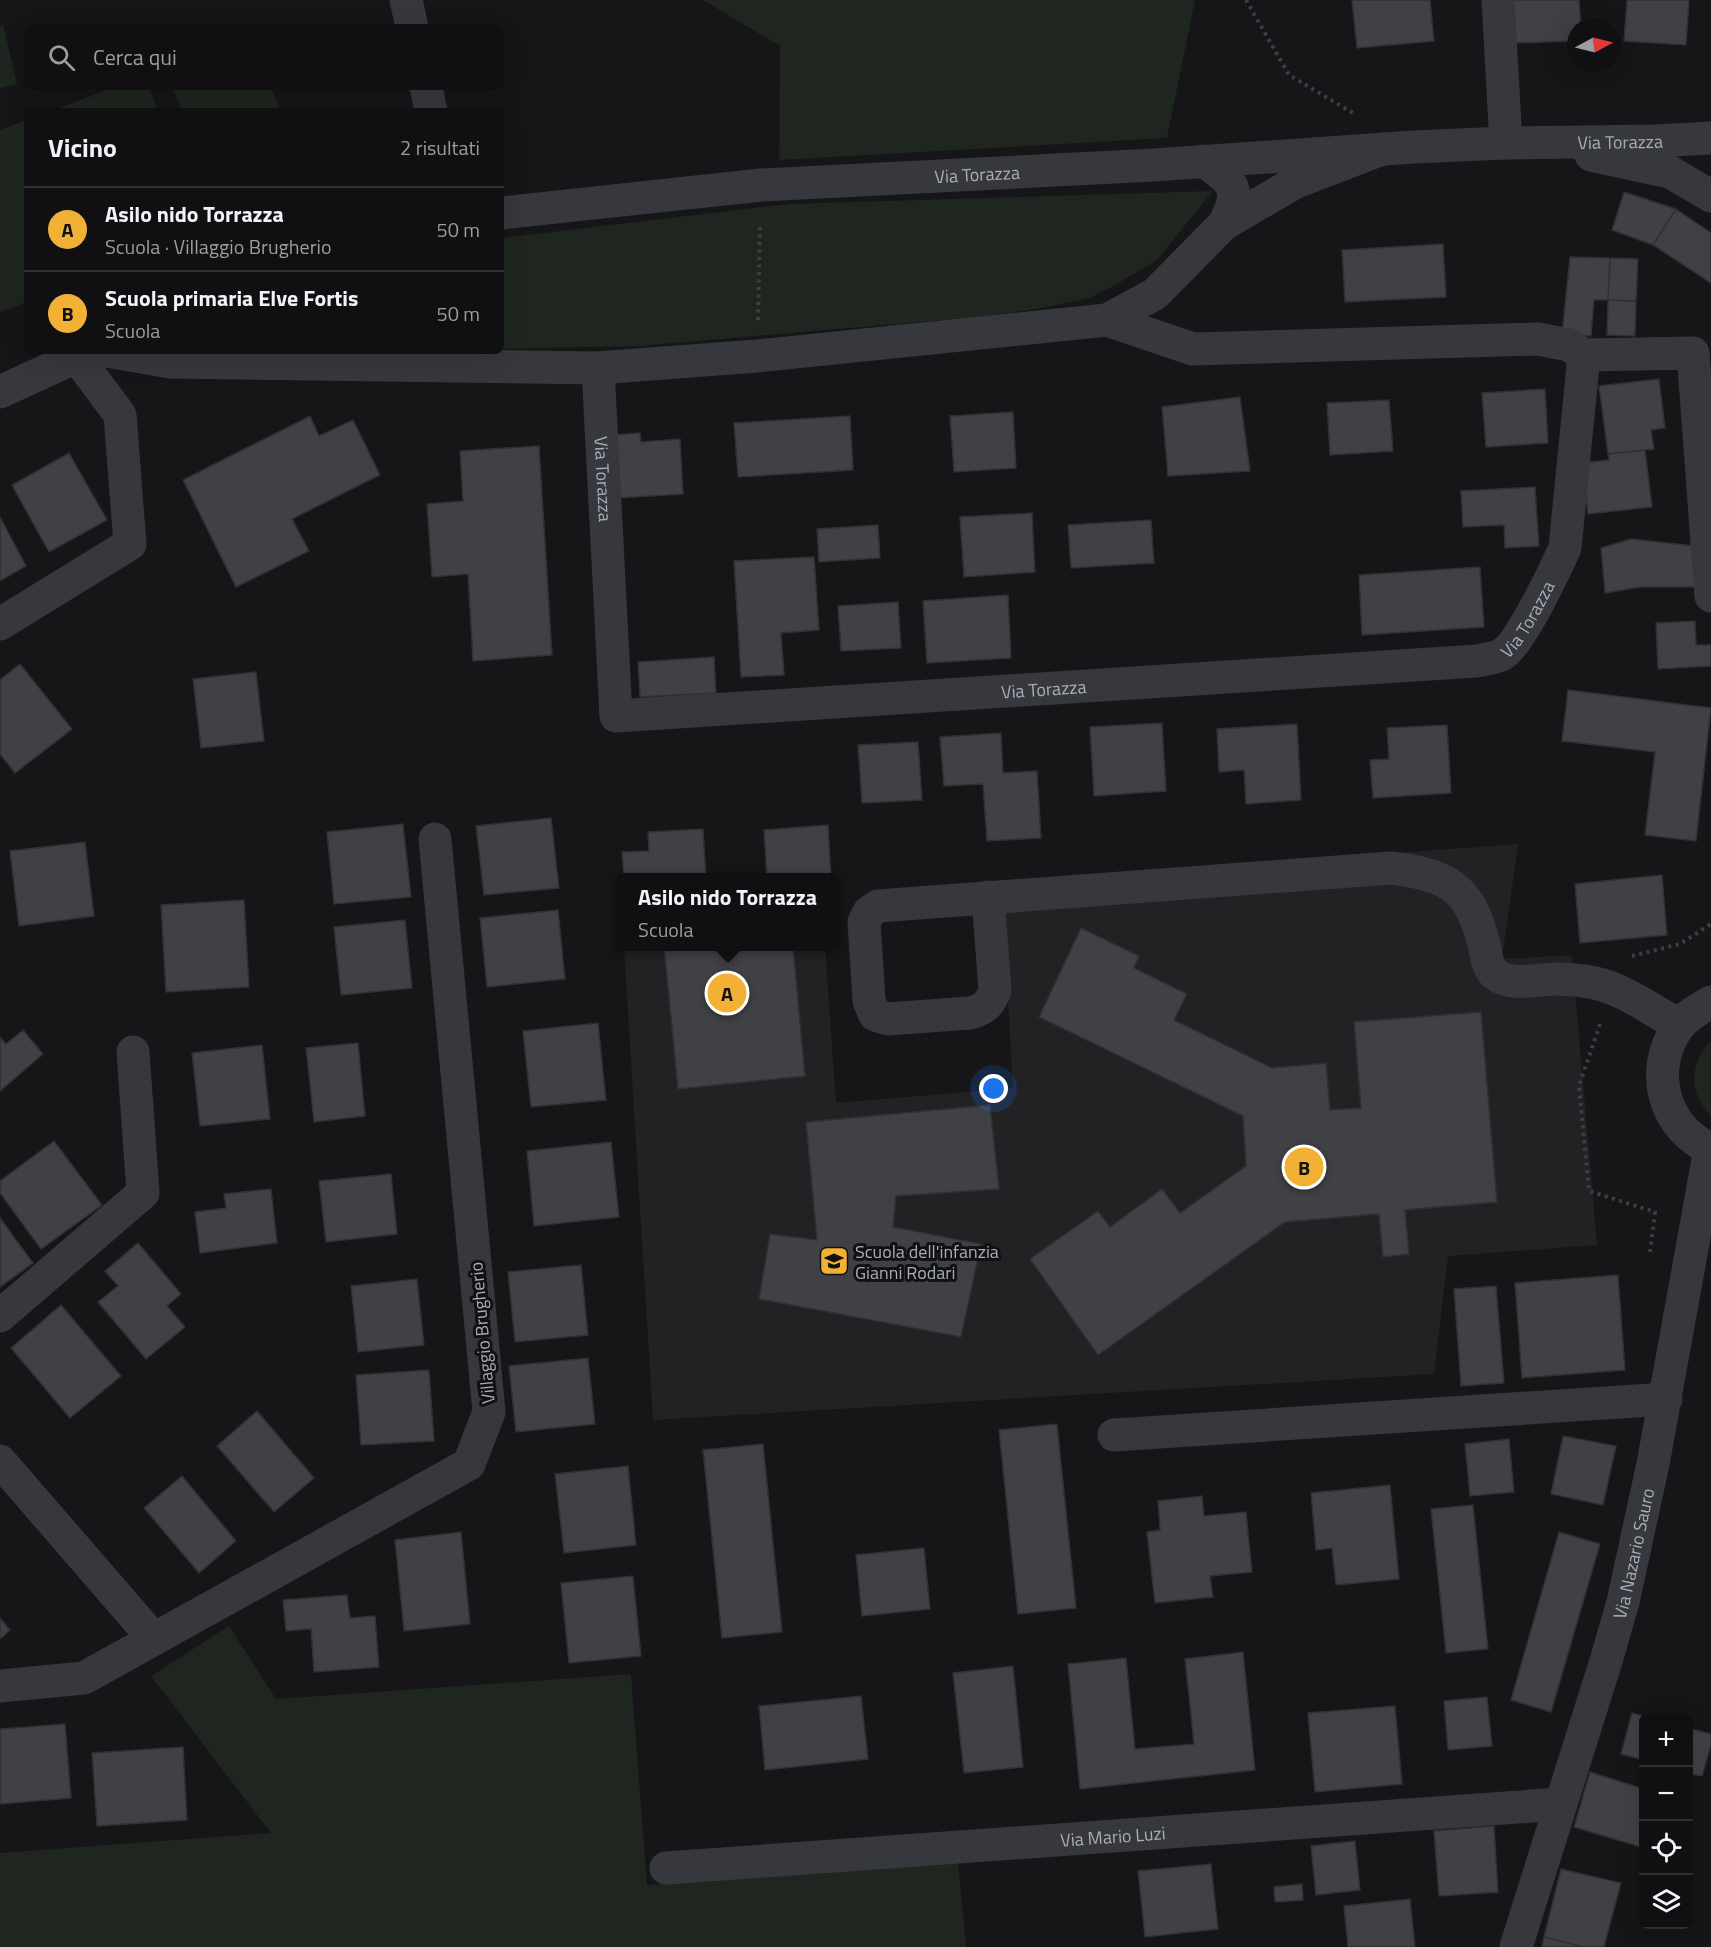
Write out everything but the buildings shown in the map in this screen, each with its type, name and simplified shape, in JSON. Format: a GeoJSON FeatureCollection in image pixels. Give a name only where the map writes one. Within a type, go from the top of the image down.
{"type":"FeatureCollection","features":[{"type":"Feature","properties":{"kind":"street"},"geometry":{"type":"LineString","coordinates":[[406,0],[411,24]]}},
{"type":"Feature","properties":{"kind":"street"},"geometry":{"type":"LineString","coordinates":[[1497,0],[1518,143]]}},
{"type":"Feature","properties":{"kind":"street"},"geometry":{"type":"LineString","coordinates":[[427,90],[430,108]]}},
{"type":"Feature","properties":{"kind":"street","name":"Via Torazza"},"geometry":{"type":"LineString","coordinates":[[504,213],[761,185],[1382,149],[1711,138]]}},
{"type":"Feature","properties":{"kind":"street","name":"Via Torazza"},"geometry":{"type":"LineString","coordinates":[[1518,143],[1670,172],[1711,196]]}},
{"type":"Feature","properties":{"kind":"street","name":"Via Torazza"},"geometry":{"type":"LineString","coordinates":[[99,354],[170,362],[240,357],[598,368],[757,356],[1107,320],[1155,294],[1224,224],[1296,182],[1382,149]]}},
{"type":"Feature","properties":{"kind":"street","name":"Via Torazza"},"geometry":{"type":"LineString","coordinates":[[1204,161],[1227,178],[1233,186],[1232,207],[1224,224]]}},
{"type":"Feature","properties":{"kind":"street","name":"Via Torazza"},"geometry":{"type":"LineString","coordinates":[[598,368],[616,716],[1477,661],[1504,654],[1519,636],[1564,548],[1576,350],[1538,339],[1193,349],[1107,320]]}},
{"type":"Feature","properties":{"kind":"street"},"geometry":{"type":"LineString","coordinates":[[1576,350],[1693,353],[1711,597]]}},
{"type":"Feature","properties":{"kind":"street"},"geometry":{"type":"LineString","coordinates":[[0,392],[88,354]]}},
{"type":"Feature","properties":{"kind":"street"},"geometry":{"type":"LineString","coordinates":[[0,624],[130,544],[120,415],[90,354]]}},
{"type":"Feature","properties":{"kind":"street","name":"Villaggio Brugherio"},"geometry":{"type":"LineString","coordinates":[[0,1686],[84,1678],[469,1464],[489,1412],[435,839]]}},
{"type":"Feature","properties":{"kind":"street"},"geometry":{"type":"LineString","coordinates":[[988,897],[995,990],[983,1010],[888,1019],[875,1014],[869,1001],[864,922],[869,912],[878,906],[988,897],[1391,868],[1421,872],[1448,882],[1466,898],[1478,920],[1487,959],[1493,973],[1505,980],[1587,981],[1613,988],[1679,1026]]}},
{"type":"Feature","properties":{"kind":"street"},"geometry":{"type":"LineString","coordinates":[[1711,1002],[1695,1010],[1679,1026],[1667,1045],[1662,1067],[1662,1090],[1670,1111],[1683,1130],[1700,1144],[1711,1149]]}},
{"type":"Feature","properties":{"kind":"street"},"geometry":{"type":"LineString","coordinates":[[0,1316],[143,1193],[133,1052]]}},
{"type":"Feature","properties":{"kind":"street","name":"Via Nazario Sauro"},"geometry":{"type":"LineString","coordinates":[[1516,1947],[1623,1602],[1666,1399],[1711,1149]]}},
{"type":"Feature","properties":{"kind":"street"},"geometry":{"type":"LineString","coordinates":[[1114,1435],[1666,1399]]}},
{"type":"Feature","properties":{"kind":"street"},"geometry":{"type":"LineString","coordinates":[[0,1461],[154,1639]]}},
{"type":"Feature","properties":{"kind":"street","name":"Via Mario Luzi"},"geometry":{"type":"LineString","coordinates":[[666,1868],[1561,1804]]}},
{"type":"Feature","properties":{"kind":"path"},"geometry":{"type":"LineString","coordinates":[[1246,0],[1288,75],[1356,114]]}},
{"type":"Feature","properties":{"kind":"path"},"geometry":{"type":"LineString","coordinates":[[757,356],[761,185]]}},
{"type":"Feature","properties":{"kind":"shaded area"},"geometry":{"type":"Polygon","coordinates":[[[703,0],[1195,0],[1167,138],[779,160],[780,46],[703,0]]]}},
{"type":"Feature","properties":{"kind":"shaded area"},"geometry":{"type":"Polygon","coordinates":[[[3,25],[17,84],[0,88],[0,26],[3,25]]]}},
{"type":"Feature","properties":{"kind":"shaded area"},"geometry":{"type":"Polygon","coordinates":[[[107,90],[150,90],[157,108],[59,108],[107,90]]]}},
{"type":"Feature","properties":{"kind":"shaded area"},"geometry":{"type":"Polygon","coordinates":[[[173,90],[272,90],[280,108],[182,108],[173,90]]]}},
{"type":"Feature","properties":{"kind":"shaded area"},"geometry":{"type":"Polygon","coordinates":[[[24,121],[24,303],[0,312],[0,130],[24,121]]]}},
{"type":"Feature","properties":{"kind":"shaded area"},"geometry":{"type":"Polygon","coordinates":[[[1213,191],[1157,260],[1090,298],[1031,310],[978,317],[639,346],[504,349],[504,238],[788,204],[1213,191]]]}},
{"type":"Feature","properties":{"kind":"shaded area"},"geometry":{"type":"Polygon","coordinates":[[[1518,844],[1502,959],[1572,955],[1597,1245],[1448,1256],[1434,1374],[653,1420],[624,951],[825,951],[836,1103],[1013,1088],[1001,882],[1518,844]]]}},
{"type":"Feature","properties":{"kind":"shaded area"},"geometry":{"type":"Polygon","coordinates":[[[1711,1041],[1711,1115],[1698,1098],[1694,1078],[1698,1059],[1711,1041]]]}},
{"type":"Feature","properties":{"kind":"shaded area"},"geometry":{"type":"Polygon","coordinates":[[[229,1626],[276,1699],[631,1674],[647,1885],[958,1862],[966,1947],[0,1947],[0,1853],[271,1833],[151,1676],[229,1626]]]}},
{"type":"Feature","properties":{"kind":"place","name":"Asilo nido Torrazza"},"geometry":{"type":"Point","coordinates":[727,993]}},
{"type":"Feature","properties":{"kind":"place","name":"Scuola primaria Elve Fortis"},"geometry":{"type":"Point","coordinates":[1304,1167]}},
{"type":"Feature","properties":{"kind":"place","name":"Scuola dell'infanzia Gianni Rodari"},"geometry":{"type":"Point","coordinates":[834,1261]}}]}
